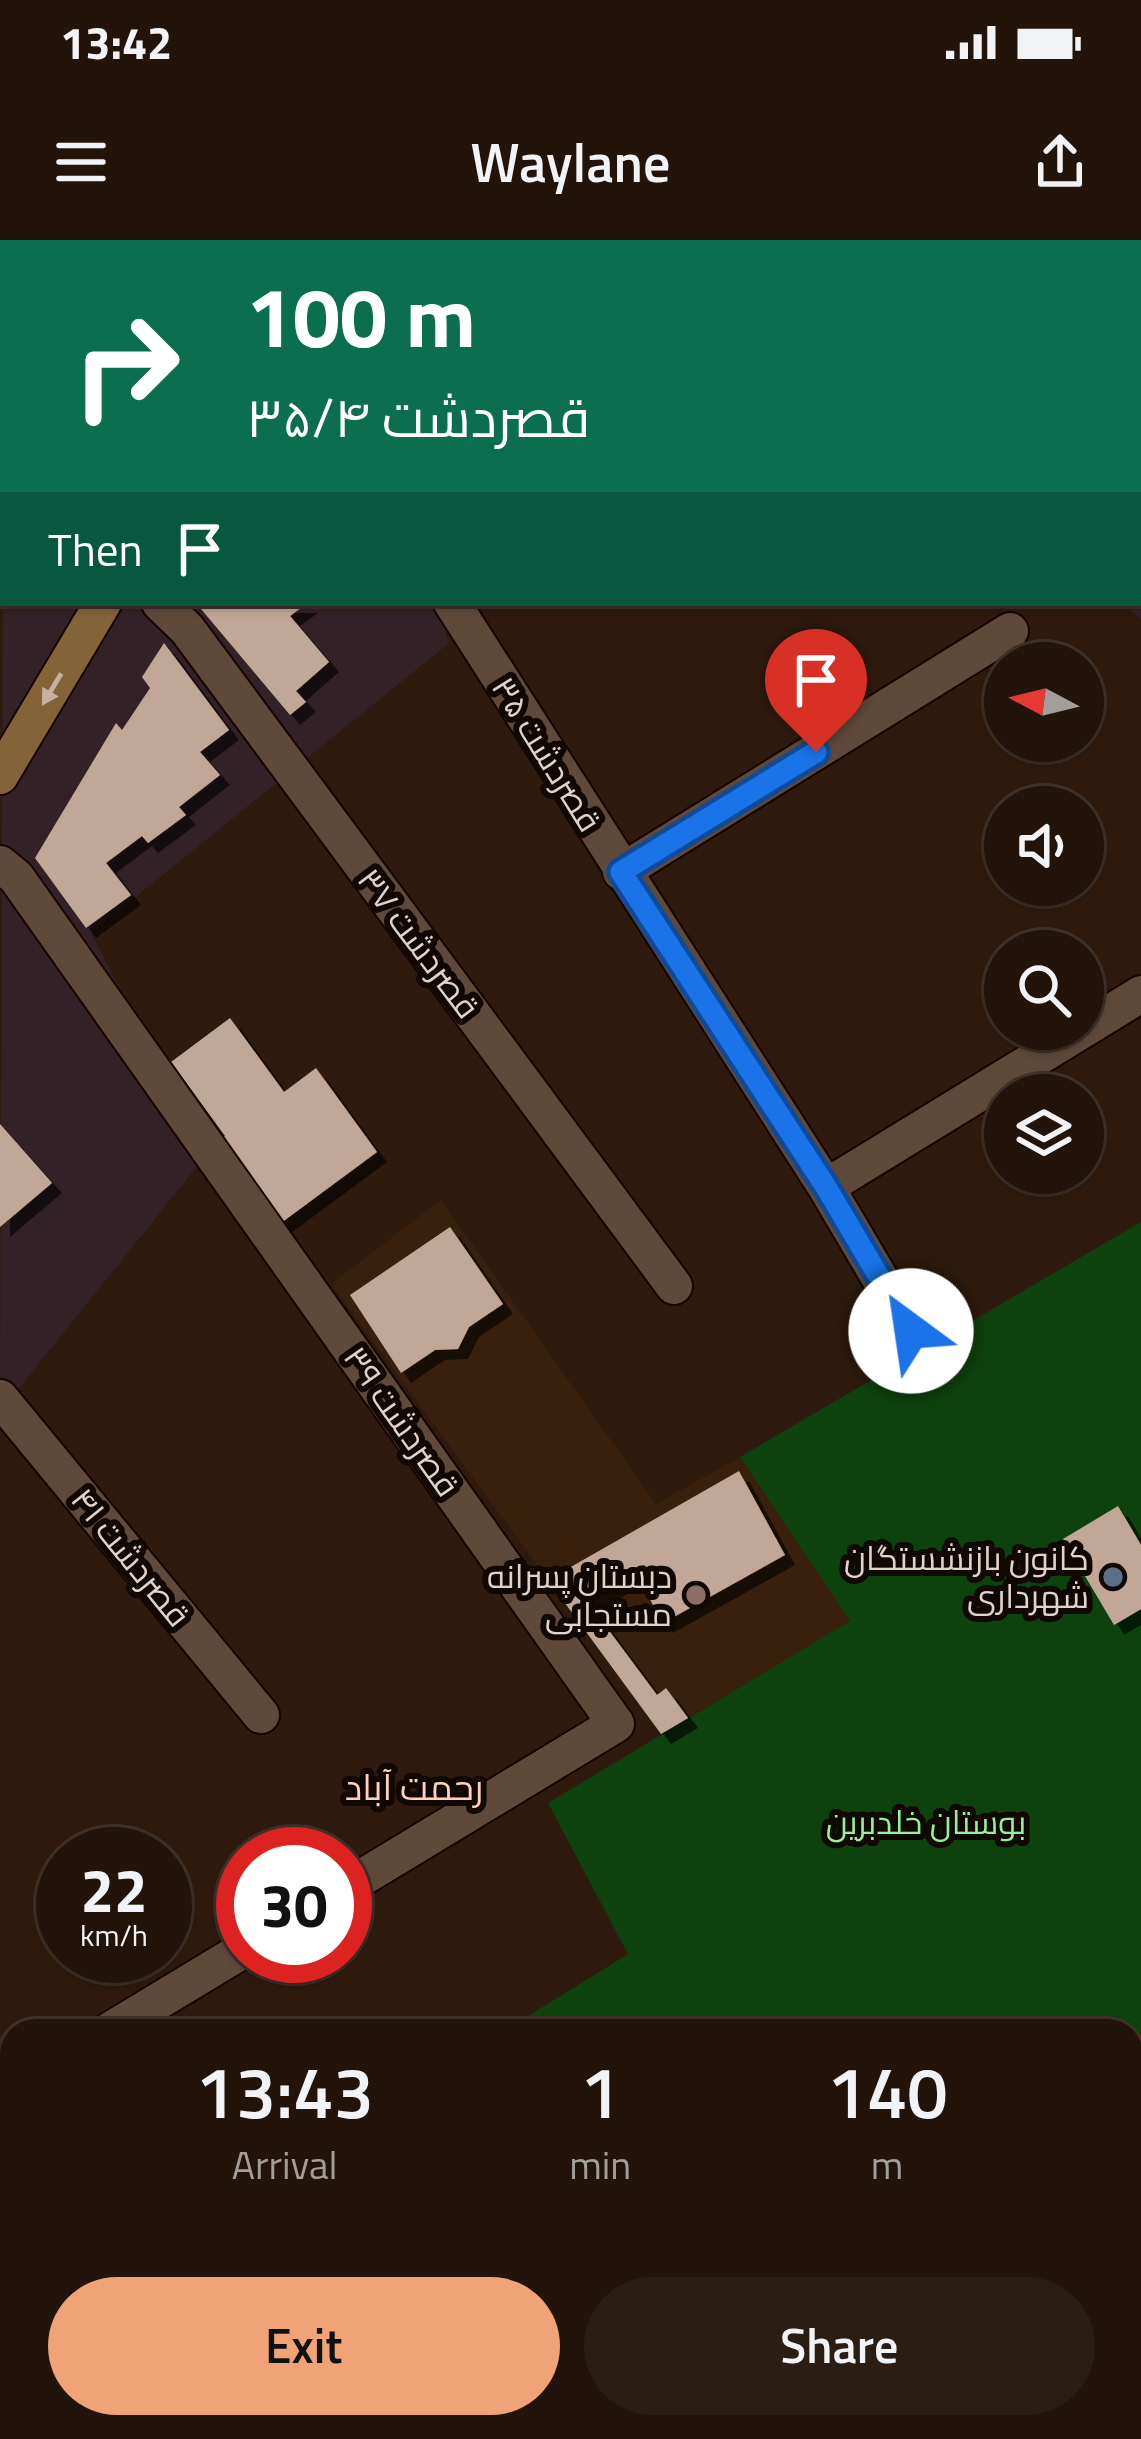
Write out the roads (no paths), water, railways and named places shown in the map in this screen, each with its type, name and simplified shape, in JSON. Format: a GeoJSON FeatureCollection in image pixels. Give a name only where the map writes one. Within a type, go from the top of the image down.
{"type":"FeatureCollection","features":[{"type":"Feature","properties":{"kind":"main road"},"geometry":{"type":"LineString","coordinates":[[0,776],[102,606]]}},
{"type":"Feature","properties":{"kind":"street","name":"قصردشت ۳۷"},"geometry":{"type":"LineString","coordinates":[[163,606],[187,629],[674,1286]]}},
{"type":"Feature","properties":{"kind":"street","name":"قصردشت ۳۵"},"geometry":{"type":"LineString","coordinates":[[454,606],[826,1187],[911,1331]]}},
{"type":"Feature","properties":{"kind":"street"},"geometry":{"type":"LineString","coordinates":[[621,872],[1010,632]]}},
{"type":"Feature","properties":{"kind":"street","name":"قصردشت ۳۹"},"geometry":{"type":"LineString","coordinates":[[0,864],[30,896],[616,1724],[372,1872]]}},
{"type":"Feature","properties":{"kind":"street"},"geometry":{"type":"LineString","coordinates":[[826,1187],[1141,994]]}},
{"type":"Feature","properties":{"kind":"street","name":"قصردشت ۴۱"},"geometry":{"type":"LineString","coordinates":[[0,1398],[261,1715]]}},
{"type":"Feature","properties":{"kind":"street"},"geometry":{"type":"LineString","coordinates":[[129,2019],[216,1966]]}},
{"type":"Feature","properties":{"kind":"place","name":"کانون بازنشستگان شهرداری"},"geometry":{"type":"Point","coordinates":[1113,1577]}},
{"type":"Feature","properties":{"kind":"place","name":"دبستان پسرانه مستجابی"},"geometry":{"type":"Point","coordinates":[696,1595]}},
{"type":"Feature","properties":{"kind":"district","name":"رحمت آباد"},"geometry":{"type":"Point","coordinates":[414,1787]}},
{"type":"Feature","properties":{"kind":"park label","name":"بوستان خلدبرین"},"geometry":{"type":"Point","coordinates":[926,1822]}}]}
